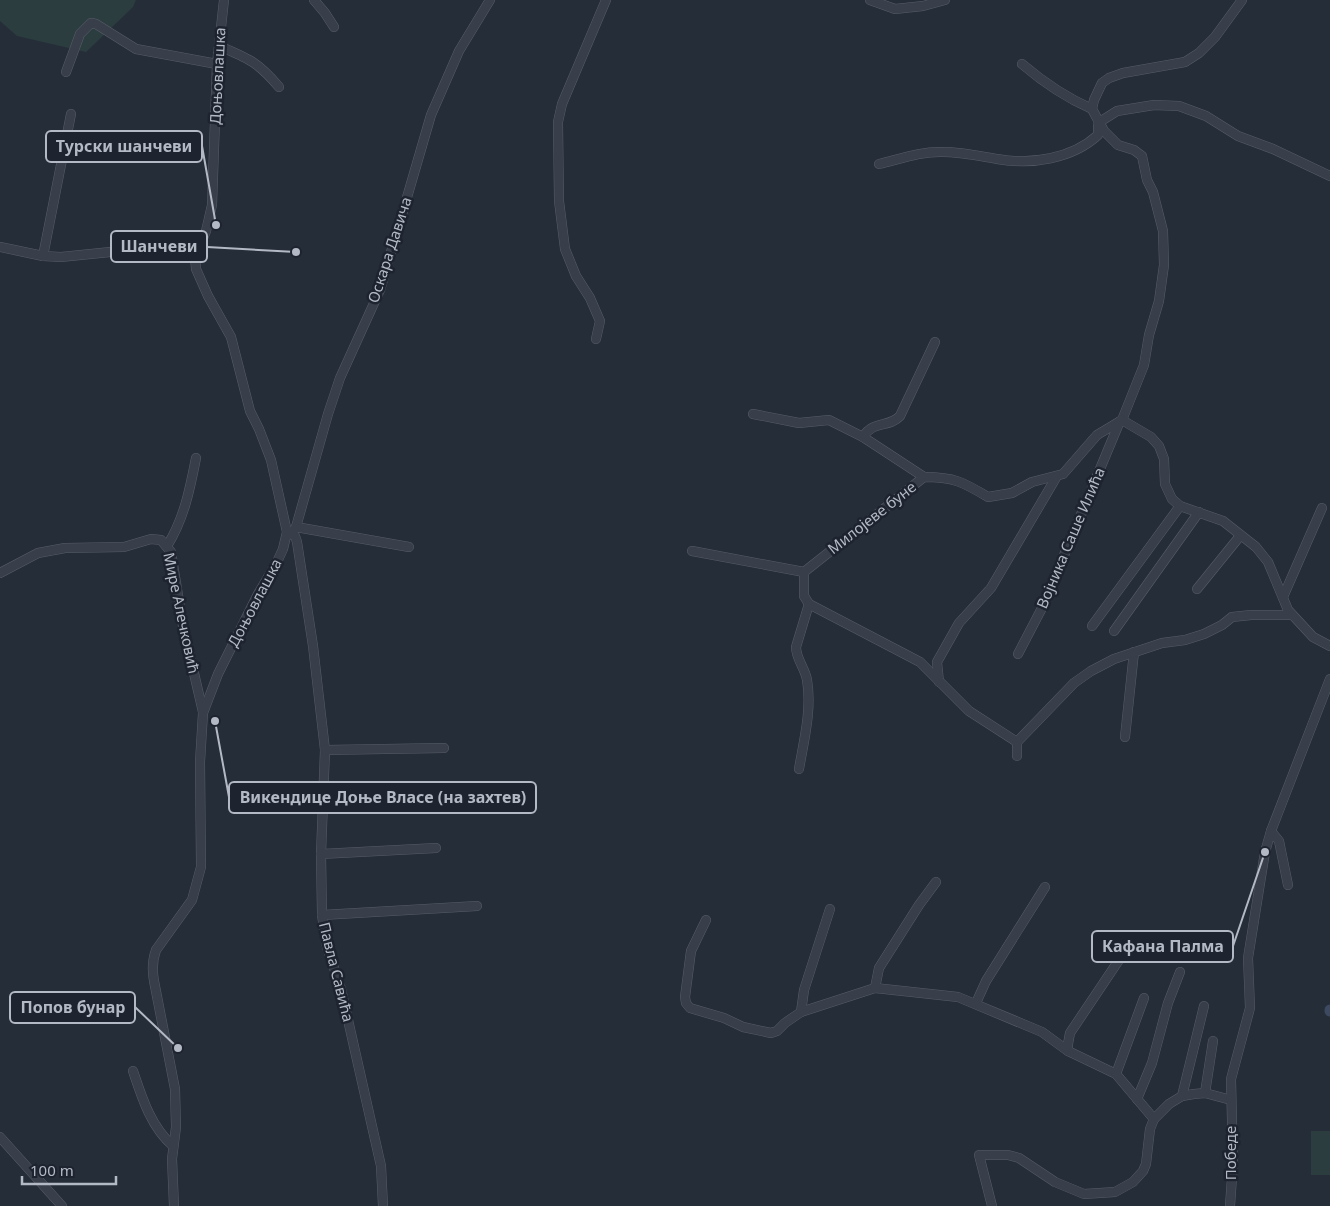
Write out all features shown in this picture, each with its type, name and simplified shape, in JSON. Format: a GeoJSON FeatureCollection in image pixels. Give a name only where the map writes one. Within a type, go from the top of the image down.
{"type":"FeatureCollection","features":[{"type":"Feature","properties":{"kind":"street","name":"Доњовлашка"},"geometry":{"type":"LineString","coordinates":[[174,1206],[172,1158],[176,1127],[175,1089],[152,967],[156,950],[188,908],[198,884],[201,867],[200,762],[203,713],[218,674],[292,531],[271,460],[250,411],[231,337],[208,296],[196,269],[195,257],[199,243],[206,231],[212,205],[217,64],[224,0]]}},
{"type":"Feature","properties":{"kind":"street"},"geometry":{"type":"LineString","coordinates":[[314,0],[334,27]]}},
{"type":"Feature","properties":{"kind":"street","name":"Оскара Давича"},"geometry":{"type":"LineString","coordinates":[[292,531],[340,378],[380,290],[431,115],[459,51],[490,0]]}},
{"type":"Feature","properties":{"kind":"street"},"geometry":{"type":"LineString","coordinates":[[596,338],[600,322],[590,298],[576,276],[565,249],[559,201],[558,122],[562,104],[606,0]]}},
{"type":"Feature","properties":{"kind":"street"},"geometry":{"type":"LineString","coordinates":[[870,0],[895,9],[923,6],[945,0]]}},
{"type":"Feature","properties":{"kind":"street"},"geometry":{"type":"LineString","coordinates":[[1022,64],[1074,101],[1092,109],[1098,90],[1102,83],[1109,78],[1123,73],[1185,62],[1199,54],[1215,37],[1242,0]]}},
{"type":"Feature","properties":{"kind":"street"},"geometry":{"type":"LineString","coordinates":[[66,72],[80,34],[91,23],[96,24],[136,49],[217,64]]}},
{"type":"Feature","properties":{"kind":"street"},"geometry":{"type":"LineString","coordinates":[[219,46],[246,57],[264,69],[279,86]]}},
{"type":"Feature","properties":{"kind":"street"},"geometry":{"type":"LineString","coordinates":[[879,164],[927,152],[967,153],[998,160],[1017,161],[1055,158],[1078,150],[1092,140],[1098,135],[1098,123],[1117,111],[1154,105],[1179,106],[1206,116],[1238,136],[1273,149],[1330,176]]}},
{"type":"Feature","properties":{"kind":"street","name":"Војника Саше Илића"},"geometry":{"type":"LineString","coordinates":[[1018,654],[1042,608],[1144,364],[1149,335],[1159,301],[1164,265],[1163,231],[1153,192],[1147,180],[1142,156],[1138,152],[1113,142],[1098,123],[1092,109]]}},
{"type":"Feature","properties":{"kind":"street"},"geometry":{"type":"LineString","coordinates":[[43,256],[71,114]]}},
{"type":"Feature","properties":{"kind":"street"},"geometry":{"type":"LineString","coordinates":[[0,247],[43,256],[86,255],[199,243]]}},
{"type":"Feature","properties":{"kind":"street"},"geometry":{"type":"LineString","coordinates":[[863,437],[873,426],[896,421],[900,416],[935,342]]}},
{"type":"Feature","properties":{"kind":"street"},"geometry":{"type":"LineString","coordinates":[[753,414],[799,423],[830,420],[863,437],[924,477]]}},
{"type":"Feature","properties":{"kind":"street"},"geometry":{"type":"LineString","coordinates":[[1119,421],[1151,437],[1159,446],[1164,459],[1165,484],[1172,499],[1180,506],[1223,521],[1256,547],[1264,556],[1283,597],[1285,606],[1313,637],[1330,646]]}},
{"type":"Feature","properties":{"kind":"street","name":"Милојеве буне"},"geometry":{"type":"LineString","coordinates":[[804,572],[924,477],[943,477],[961,481],[988,497],[1012,493],[1032,482],[1063,474],[1097,435],[1119,421]]}},
{"type":"Feature","properties":{"kind":"street","name":"Мире Алечковић"},"geometry":{"type":"LineString","coordinates":[[196,458],[181,518],[167,546],[171,552],[183,626],[203,713]]}},
{"type":"Feature","properties":{"kind":"street","name":"Милојеве буне"},"geometry":{"type":"LineString","coordinates":[[939,682],[937,662],[959,623],[991,588],[1057,476]]}},
{"type":"Feature","properties":{"kind":"street"},"geometry":{"type":"LineString","coordinates":[[1092,626],[1180,506]]}},
{"type":"Feature","properties":{"kind":"street"},"geometry":{"type":"LineString","coordinates":[[1283,597],[1322,508]]}},
{"type":"Feature","properties":{"kind":"street"},"geometry":{"type":"LineString","coordinates":[[1114,631],[1199,512]]}},
{"type":"Feature","properties":{"kind":"street"},"geometry":{"type":"LineString","coordinates":[[292,531],[409,547]]}},
{"type":"Feature","properties":{"kind":"street","name":"Павла Савића"},"geometry":{"type":"LineString","coordinates":[[292,531],[295,536],[313,646],[325,750],[321,854],[322,914],[327,947],[341,989],[381,1166],[383,1206]]}},
{"type":"Feature","properties":{"kind":"street"},"geometry":{"type":"LineString","coordinates":[[1197,589],[1240,536]]}},
{"type":"Feature","properties":{"kind":"street"},"geometry":{"type":"LineString","coordinates":[[0,573],[38,553],[65,548],[124,547],[156,538],[167,546]]}},
{"type":"Feature","properties":{"kind":"street"},"geometry":{"type":"LineString","coordinates":[[692,551],[804,572],[804,596],[809,604],[920,662],[969,711],[1017,742]]}},
{"type":"Feature","properties":{"kind":"street"},"geometry":{"type":"LineString","coordinates":[[798,769],[809,699],[807,677],[796,654],[796,647],[809,604]]}},
{"type":"Feature","properties":{"kind":"street"},"geometry":{"type":"LineString","coordinates":[[1017,756],[1017,742],[1074,684],[1090,671],[1114,659],[1134,652],[1162,643],[1185,640],[1204,634],[1232,617],[1292,615]]}},
{"type":"Feature","properties":{"kind":"street"},"geometry":{"type":"LineString","coordinates":[[1126,737],[1134,652]]}},
{"type":"Feature","properties":{"kind":"street","name":"Победе"},"geometry":{"type":"LineString","coordinates":[[1230,1206],[1233,1163],[1231,1079],[1250,1008],[1248,958],[1265,852],[1271,831],[1330,679]]}},
{"type":"Feature","properties":{"kind":"street"},"geometry":{"type":"LineString","coordinates":[[325,750],[444,748]]}},
{"type":"Feature","properties":{"kind":"street"},"geometry":{"type":"LineString","coordinates":[[323,796],[468,788]]}},
{"type":"Feature","properties":{"kind":"street"},"geometry":{"type":"LineString","coordinates":[[1271,831],[1279,841],[1288,886]]}},
{"type":"Feature","properties":{"kind":"street"},"geometry":{"type":"LineString","coordinates":[[321,854],[436,848]]}},
{"type":"Feature","properties":{"kind":"street"},"geometry":{"type":"LineString","coordinates":[[875,988],[879,968],[936,882]]}},
{"type":"Feature","properties":{"kind":"street"},"geometry":{"type":"LineString","coordinates":[[976,1003],[986,981],[1045,887]]}},
{"type":"Feature","properties":{"kind":"street"},"geometry":{"type":"LineString","coordinates":[[322,914],[477,906]]}},
{"type":"Feature","properties":{"kind":"street"},"geometry":{"type":"LineString","coordinates":[[802,1012],[806,981],[830,909]]}},
{"type":"Feature","properties":{"kind":"street"},"geometry":{"type":"LineString","coordinates":[[706,920],[691,950],[685,997],[686,1003],[690,1008],[718,1016],[743,1027],[771,1033],[777,1031],[785,1022],[802,1012],[875,988],[958,997],[1042,1032],[1068,1051],[1116,1074],[1154,1119]]}},
{"type":"Feature","properties":{"kind":"street"},"geometry":{"type":"LineString","coordinates":[[1068,1051],[1070,1033],[1121,957]]}},
{"type":"Feature","properties":{"kind":"street"},"geometry":{"type":"LineString","coordinates":[[1137,1099],[1152,1062],[1168,1003],[1180,972]]}},
{"type":"Feature","properties":{"kind":"street"},"geometry":{"type":"LineString","coordinates":[[1116,1074],[1144,998]]}},
{"type":"Feature","properties":{"kind":"street"},"geometry":{"type":"LineString","coordinates":[[1182,1096],[1204,1006]]}},
{"type":"Feature","properties":{"kind":"street"},"geometry":{"type":"LineString","coordinates":[[1205,1094],[1213,1041]]}},
{"type":"Feature","properties":{"kind":"street"},"geometry":{"type":"LineString","coordinates":[[133,1071],[155,1126],[173,1146]]}},
{"type":"Feature","properties":{"kind":"street"},"geometry":{"type":"LineString","coordinates":[[992,1206],[980,1155],[1008,1155],[1019,1158],[1055,1182],[1084,1194],[1116,1192],[1133,1182],[1143,1171],[1146,1164],[1150,1129],[1154,1119],[1169,1104],[1182,1096],[1205,1094],[1231,1100]]}},
{"type":"Feature","properties":{"kind":"street"},"geometry":{"type":"LineString","coordinates":[[0,1137],[62,1206]]}},
{"type":"Feature","properties":{"kind":"shaded area"},"geometry":{"type":"Polygon","coordinates":[[[0,0],[136,0],[133,7],[86,52],[17,36],[0,21],[0,0]]]}},
{"type":"Feature","properties":{"kind":"shaded area"},"geometry":{"type":"Polygon","coordinates":[[[1311,1131],[1330,1131],[1330,1175],[1311,1175],[1311,1131]]]}},
{"type":"Feature","properties":{"kind":"place","name":"Турски шанчеви"},"geometry":{"type":"Point","coordinates":[216,225]}},
{"type":"Feature","properties":{"kind":"place","name":"Шанчеви"},"geometry":{"type":"Point","coordinates":[296,252]}},
{"type":"Feature","properties":{"kind":"place","name":"Викендице Доње Власе (на захтев)"},"geometry":{"type":"Point","coordinates":[215,721]}},
{"type":"Feature","properties":{"kind":"place","name":"Кафана Палма"},"geometry":{"type":"Point","coordinates":[1265,852]}},
{"type":"Feature","properties":{"kind":"place","name":"Попов бунар"},"geometry":{"type":"Point","coordinates":[178,1048]}}]}
